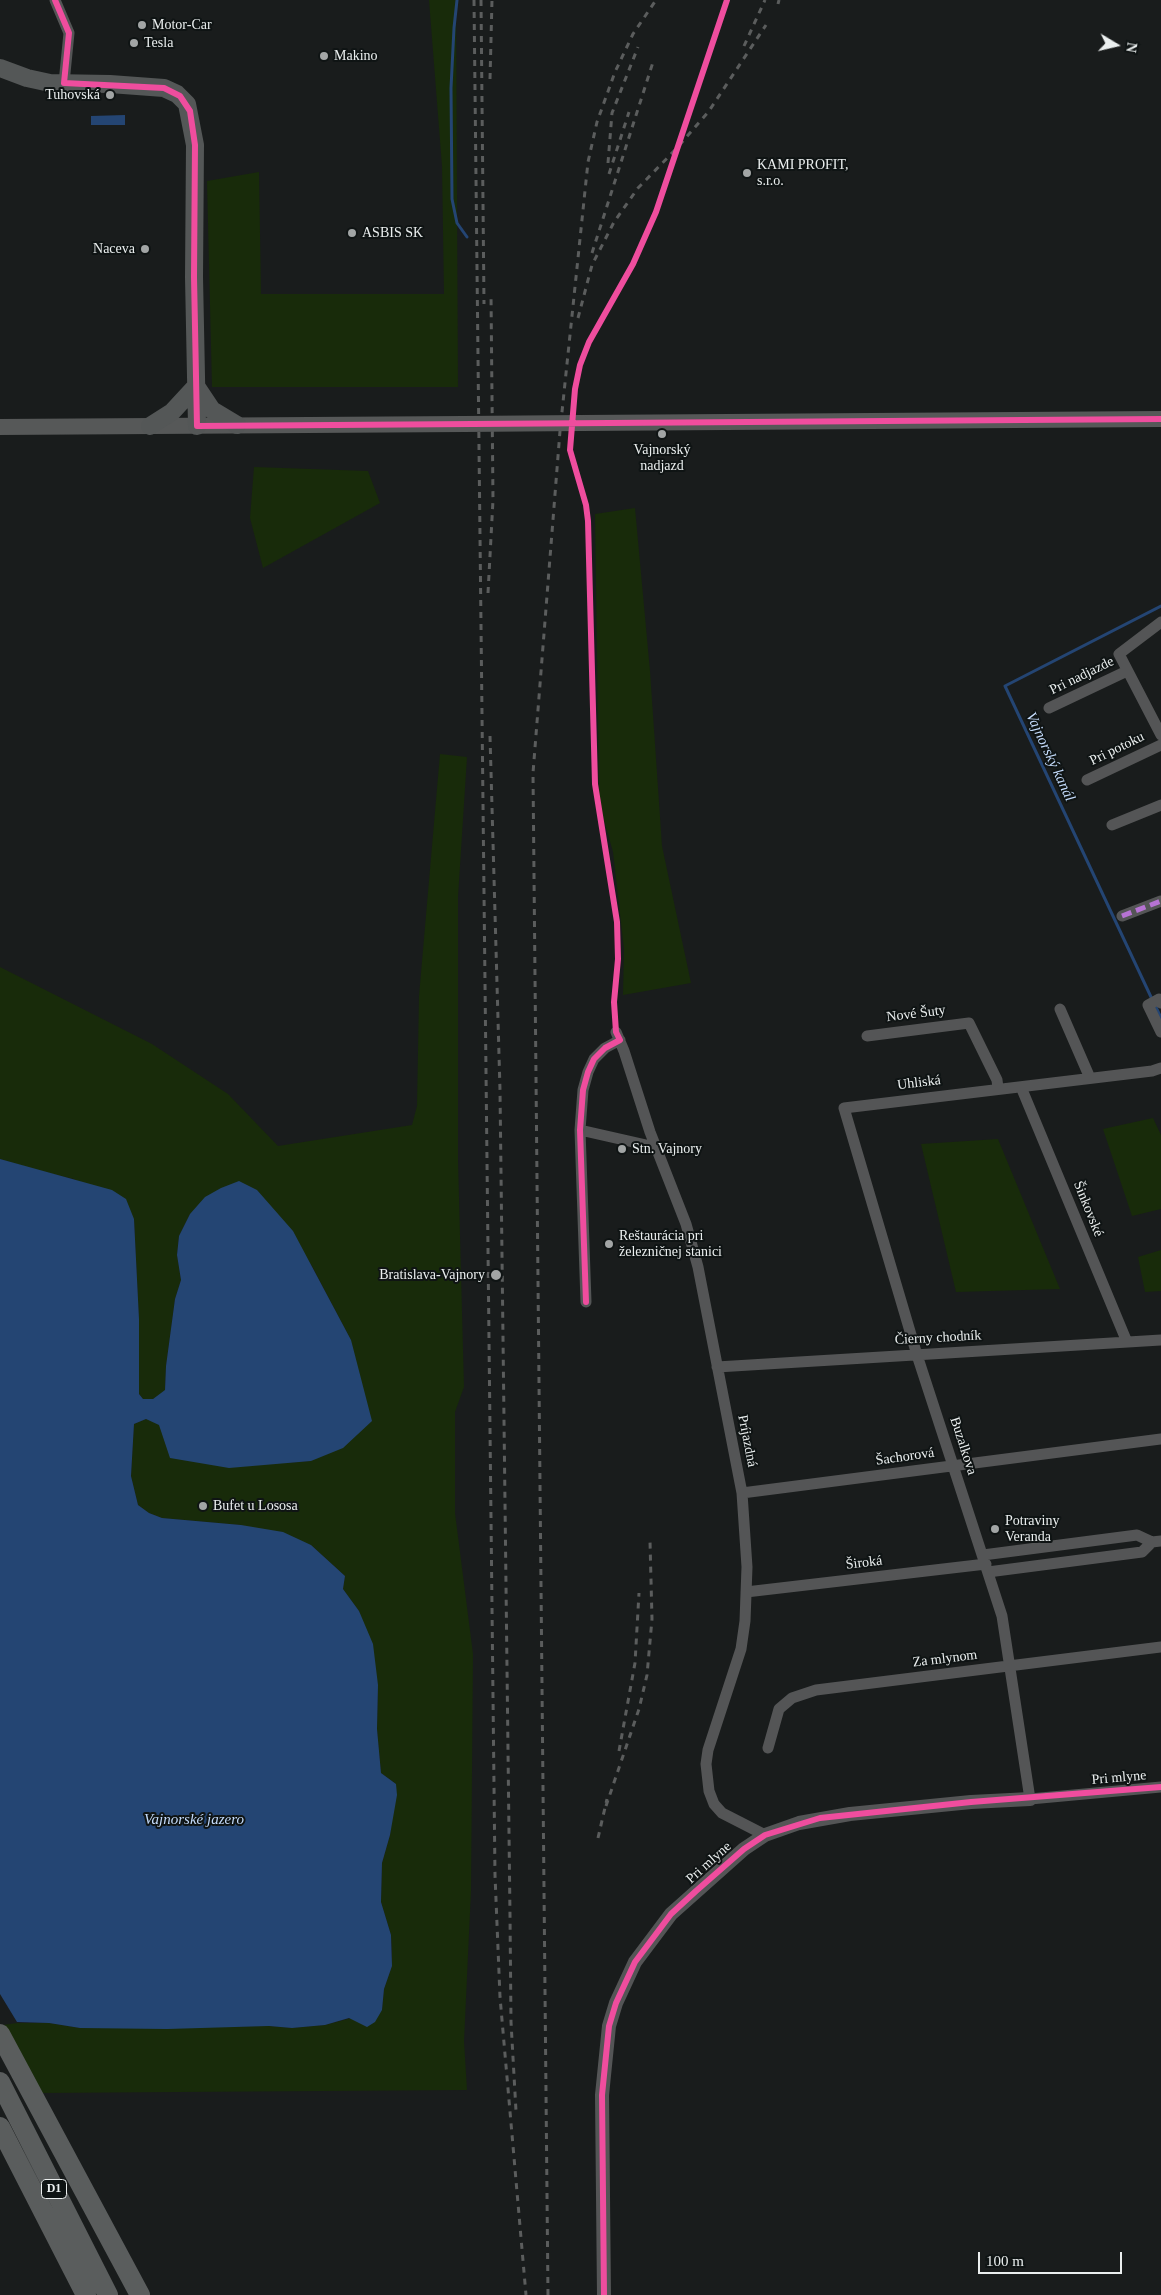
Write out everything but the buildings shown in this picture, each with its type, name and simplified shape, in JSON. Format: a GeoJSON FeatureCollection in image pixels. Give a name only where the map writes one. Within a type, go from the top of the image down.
{"type":"FeatureCollection","features":[{"type":"Feature","properties":{"kind":"highway"},"geometry":{"type":"LineString","coordinates":[[0,2034],[140,2295]]}},
{"type":"Feature","properties":{"kind":"highway"},"geometry":{"type":"LineString","coordinates":[[0,2054],[54,2136]]}},
{"type":"Feature","properties":{"kind":"highway","name":"D1"},"geometry":{"type":"LineString","coordinates":[[0,2082],[108,2295]]}},
{"type":"Feature","properties":{"kind":"highway","name":"D1"},"geometry":{"type":"LineString","coordinates":[[0,2127],[84,2295]]}},
{"type":"Feature","properties":{"kind":"main road"},"geometry":{"type":"LineString","coordinates":[[0,68],[38,81],[156,87],[174,92],[187,104],[195,145],[194,277],[197,426]]}},
{"type":"Feature","properties":{"kind":"main road"},"geometry":{"type":"LineString","coordinates":[[196,386],[212,410],[220,418],[236,426]]}},
{"type":"Feature","properties":{"kind":"main road"},"geometry":{"type":"LineString","coordinates":[[150,426],[176,409],[196,386]]}},
{"type":"Feature","properties":{"kind":"main road"},"geometry":{"type":"LineString","coordinates":[[0,427],[1161,419]]}},
{"type":"Feature","properties":{"kind":"street"},"geometry":{"type":"LineString","coordinates":[[55,0],[69,33],[64,82]]}},
{"type":"Feature","properties":{"kind":"street"},"geometry":{"type":"LineString","coordinates":[[1161,622],[1119,654],[1161,735]]}},
{"type":"Feature","properties":{"kind":"street","name":"Pri nadjazde"},"geometry":{"type":"LineString","coordinates":[[1049,708],[1127,671]]}},
{"type":"Feature","properties":{"kind":"street","name":"Pri potoku"},"geometry":{"type":"LineString","coordinates":[[1087,780],[1161,745]]}},
{"type":"Feature","properties":{"kind":"street"},"geometry":{"type":"LineString","coordinates":[[1112,825],[1161,805]]}},
{"type":"Feature","properties":{"kind":"street"},"geometry":{"type":"LineString","coordinates":[[1122,916],[1161,901]]}},
{"type":"Feature","properties":{"kind":"street"},"geometry":{"type":"LineString","coordinates":[[1161,1003],[1159,999],[1148,1005],[1161,1032]]}},
{"type":"Feature","properties":{"kind":"street"},"geometry":{"type":"LineString","coordinates":[[1060,1010],[1090,1078]]}},
{"type":"Feature","properties":{"kind":"street","name":"Nové Šuty"},"geometry":{"type":"LineString","coordinates":[[867,1036],[969,1023],[997,1080],[998,1088]]}},
{"type":"Feature","properties":{"kind":"street","name":"Príjazdná"},"geometry":{"type":"LineString","coordinates":[[580,1130],[583,1090],[588,1072],[594,1060],[618,1036],[655,1147],[686,1224],[698,1267],[742,1494],[746,1592],[745,1621],[741,1649],[708,1750],[707,1777],[714,1804],[722,1813],[765,1835]]}},
{"type":"Feature","properties":{"kind":"street","name":"Uhliská"},"geometry":{"type":"LineString","coordinates":[[844,1108],[1161,1068]]}},
{"type":"Feature","properties":{"kind":"street","name":"Šinkovské"},"geometry":{"type":"LineString","coordinates":[[1021,1087],[1127,1342]]}},
{"type":"Feature","properties":{"kind":"street","name":"Buzalkova"},"geometry":{"type":"LineString","coordinates":[[844,1108],[918,1355],[1002,1616],[1030,1799]]}},
{"type":"Feature","properties":{"kind":"street"},"geometry":{"type":"LineString","coordinates":[[586,1302],[580,1130],[655,1147]]}},
{"type":"Feature","properties":{"kind":"street","name":"Čierny chodník"},"geometry":{"type":"LineString","coordinates":[[717,1366],[1161,1340]]}},
{"type":"Feature","properties":{"kind":"street","name":"Šachorová"},"geometry":{"type":"LineString","coordinates":[[742,1494],[1161,1439]]}},
{"type":"Feature","properties":{"kind":"street","name":"Široká"},"geometry":{"type":"LineString","coordinates":[[986,1563],[1137,1535],[1156,1542]]}},
{"type":"Feature","properties":{"kind":"street","name":"Široká"},"geometry":{"type":"LineString","coordinates":[[746,1592],[986,1563],[1142,1552],[1156,1542]]}},
{"type":"Feature","properties":{"kind":"street","name":"Za mlynom"},"geometry":{"type":"LineString","coordinates":[[768,1748],[779,1709],[792,1698],[816,1690],[1161,1647]]}},
{"type":"Feature","properties":{"kind":"street","name":"Pri mlyne"},"geometry":{"type":"LineString","coordinates":[[604,2295],[602,2095],[604,2061],[612,2014],[635,1962],[671,1914],[744,1849],[765,1835],[820,1818],[971,1802],[1030,1799],[1161,1787]]}},
{"type":"Feature","properties":{"kind":"green space"},"geometry":{"type":"Polygon","coordinates":[[[429,0],[456,0],[458,387],[212,387],[207,181],[259,172],[261,294],[444,294],[442,166],[429,0]]]}},
{"type":"Feature","properties":{"kind":"green space"},"geometry":{"type":"Polygon","coordinates":[[[254,467],[368,471],[380,503],[263,568],[250,518],[254,467]]]}},
{"type":"Feature","properties":{"kind":"green space"},"geometry":{"type":"Polygon","coordinates":[[[635,508],[650,671],[662,846],[691,983],[623,995],[624,949],[613,852],[599,802],[595,514],[635,508]]]}},
{"type":"Feature","properties":{"kind":"green space"},"geometry":{"type":"Polygon","coordinates":[[[440,754],[467,757],[458,897],[458,1160],[464,1387],[455,1412],[455,1513],[473,1654],[471,1891],[464,2041],[467,2090],[37,2093],[3,2025],[49,2023],[80,2028],[269,2026],[292,2028],[325,2025],[382,2010],[384,1989],[392,1966],[392,1950],[391,1935],[381,1902],[382,1863],[390,1835],[396,1784],[381,1773],[377,1729],[378,1685],[359,1611],[343,1589],[345,1576],[311,1545],[241,1525],[162,1518],[149,1513],[138,1505],[131,1476],[134,1424],[146,1419],[287,1463],[311,1461],[351,1340],[312,1266],[257,1190],[190,1214],[179,1236],[177,1255],[181,1280],[175,1299],[166,1366],[165,1391],[153,1399],[143,1399],[139,1394],[139,1319],[134,1219],[74,1179],[0,1159],[0,967],[152,1044],[228,1094],[278,1146],[412,1125],[417,1106],[419,996],[440,754]]]}},
{"type":"Feature","properties":{"kind":"green space"},"geometry":{"type":"Polygon","coordinates":[[[1153,1118],[1161,1135],[1161,1209],[1132,1216],[1103,1129],[1153,1118]]]}},
{"type":"Feature","properties":{"kind":"green space"},"geometry":{"type":"Polygon","coordinates":[[[998,1139],[1060,1289],[956,1292],[921,1144],[998,1139]]]}},
{"type":"Feature","properties":{"kind":"green space"},"geometry":{"type":"Polygon","coordinates":[[[1161,1250],[1161,1291],[1145,1292],[1138,1257],[1161,1250]]]}},
{"type":"Feature","properties":{"kind":"water"},"geometry":{"type":"Polygon","coordinates":[[[125,115],[125,125],[91,125],[91,116],[125,115]]]}},
{"type":"Feature","properties":{"kind":"water","name":"Vajnorské jazero"},"geometry":{"type":"Polygon","coordinates":[[[0,1159],[112,1190],[126,1199],[134,1219],[139,1319],[139,1394],[143,1399],[153,1399],[165,1390],[166,1366],[175,1299],[181,1280],[177,1255],[179,1236],[190,1214],[205,1197],[239,1181],[257,1190],[293,1231],[351,1340],[372,1421],[343,1448],[311,1461],[229,1468],[170,1458],[159,1425],[146,1419],[134,1424],[131,1476],[138,1505],[149,1513],[162,1518],[241,1525],[283,1532],[311,1545],[345,1576],[343,1589],[359,1611],[373,1644],[378,1685],[377,1729],[381,1773],[396,1784],[397,1795],[390,1835],[382,1863],[381,1902],[391,1935],[392,1966],[384,1989],[382,2010],[375,2022],[367,2027],[349,2018],[325,2025],[292,2028],[269,2026],[167,2029],[80,2028],[49,2023],[17,2022],[0,1994],[0,1159]]]}},
{"type":"Feature","properties":{"kind":"waterway"},"geometry":{"type":"LineString","coordinates":[[457,0],[451,88],[452,199],[457,223],[467,237]]}},
{"type":"Feature","properties":{"kind":"waterway","name":"Vajnorský kanál"},"geometry":{"type":"LineString","coordinates":[[1151,997],[1005,686],[1161,606]]}},
{"type":"Feature","properties":{"kind":"waterway","name":"Vajnorský kanál"},"geometry":{"type":"LineString","coordinates":[[1156,1007],[1161,1018]]}},
{"type":"Feature","properties":{"kind":"railway"},"geometry":{"type":"LineString","coordinates":[[474,0],[495,1875],[500,1997],[526,2295]]}},
{"type":"Feature","properties":{"kind":"railway"},"geometry":{"type":"LineString","coordinates":[[481,0],[484,304]]}},
{"type":"Feature","properties":{"kind":"railway"},"geometry":{"type":"LineString","coordinates":[[490,79],[492,0]]}},
{"type":"Feature","properties":{"kind":"railway"},"geometry":{"type":"LineString","coordinates":[[548,2295],[533,773],[560,431],[588,162],[597,122],[615,72],[633,34],[656,0]]}},
{"type":"Feature","properties":{"kind":"railway"},"geometry":{"type":"LineString","coordinates":[[744,46],[765,0]]}},
{"type":"Feature","properties":{"kind":"railway"},"geometry":{"type":"LineString","coordinates":[[778,4],[779,0]]}},
{"type":"Feature","properties":{"kind":"railway"},"geometry":{"type":"LineString","coordinates":[[578,318],[592,265],[614,222],[638,188],[677,148],[709,111],[766,25]]}},
{"type":"Feature","properties":{"kind":"railway"},"geometry":{"type":"LineString","coordinates":[[608,163],[612,113],[638,47]]}},
{"type":"Feature","properties":{"kind":"railway"},"geometry":{"type":"LineString","coordinates":[[592,253],[654,59]]}},
{"type":"Feature","properties":{"kind":"railway"},"geometry":{"type":"LineString","coordinates":[[609,174],[629,112]]}},
{"type":"Feature","properties":{"kind":"railway"},"geometry":{"type":"LineString","coordinates":[[488,593],[493,500],[491,294]]}},
{"type":"Feature","properties":{"kind":"railway"},"geometry":{"type":"LineString","coordinates":[[490,736],[500,1090],[511,2022],[516,2111]]}},
{"type":"Feature","properties":{"kind":"railway"},"geometry":{"type":"LineString","coordinates":[[606,1806],[639,1709],[647,1675],[652,1619],[650,1541]]}},
{"type":"Feature","properties":{"kind":"railway"},"geometry":{"type":"LineString","coordinates":[[619,1751],[635,1663],[639,1593]]}},
{"type":"Feature","properties":{"kind":"railway"},"geometry":{"type":"LineString","coordinates":[[598,1838],[607,1799]]}},
{"type":"Feature","properties":{"kind":"marked path"},"geometry":{"type":"LineString","coordinates":[[1122,916],[1161,901]]}},
{"type":"Feature","properties":{"kind":"cycle path"},"geometry":{"type":"LineString","coordinates":[[55,0],[69,33],[64,83],[164,88],[180,96],[190,111],[195,145],[194,277],[197,426],[1161,419]]}},
{"type":"Feature","properties":{"kind":"cycle path"},"geometry":{"type":"LineString","coordinates":[[586,1302],[580,1130],[583,1090],[594,1059],[605,1048],[620,1040],[616,1032],[614,1002],[618,959],[617,922],[595,784],[588,521],[586,505],[570,450],[575,389],[580,365],[589,342],[633,264],[656,212],[727,0]]}},
{"type":"Feature","properties":{"kind":"cycle path"},"geometry":{"type":"LineString","coordinates":[[604,2295],[602,2095],[609,2026],[616,2003],[635,1962],[671,1914],[696,1891],[744,1849],[765,1835],[820,1818],[971,1802],[1161,1787]]}},
{"type":"Feature","properties":{"kind":"place","name":"Motor-Car"},"geometry":{"type":"Point","coordinates":[142,25]}},
{"type":"Feature","properties":{"kind":"place","name":"Tesla"},"geometry":{"type":"Point","coordinates":[134,43]}},
{"type":"Feature","properties":{"kind":"place","name":"Makino"},"geometry":{"type":"Point","coordinates":[324,56]}},
{"type":"Feature","properties":{"kind":"place","name":"Tuhovská"},"geometry":{"type":"Point","coordinates":[110,95]}},
{"type":"Feature","properties":{"kind":"place","name":"KAMI PROFIT, s.r.o."},"geometry":{"type":"Point","coordinates":[747,173]}},
{"type":"Feature","properties":{"kind":"place","name":"ASBIS SK"},"geometry":{"type":"Point","coordinates":[352,233]}},
{"type":"Feature","properties":{"kind":"place","name":"Naceva"},"geometry":{"type":"Point","coordinates":[145,249]}},
{"type":"Feature","properties":{"kind":"place","name":"Vajnorský nadjazd"},"geometry":{"type":"Point","coordinates":[662,434]}},
{"type":"Feature","properties":{"kind":"place","name":"Stn. Vajnory"},"geometry":{"type":"Point","coordinates":[622,1149]}},
{"type":"Feature","properties":{"kind":"place","name":"Reštaurácia pri železničnej stanici"},"geometry":{"type":"Point","coordinates":[609,1244]}},
{"type":"Feature","properties":{"kind":"place","name":"Bratislava-Vajnory"},"geometry":{"type":"Point","coordinates":[496,1275]}},
{"type":"Feature","properties":{"kind":"place","name":"Bufet u Lososa"},"geometry":{"type":"Point","coordinates":[203,1506]}},
{"type":"Feature","properties":{"kind":"place","name":"Potraviny Veranda"},"geometry":{"type":"Point","coordinates":[995,1529]}}]}
